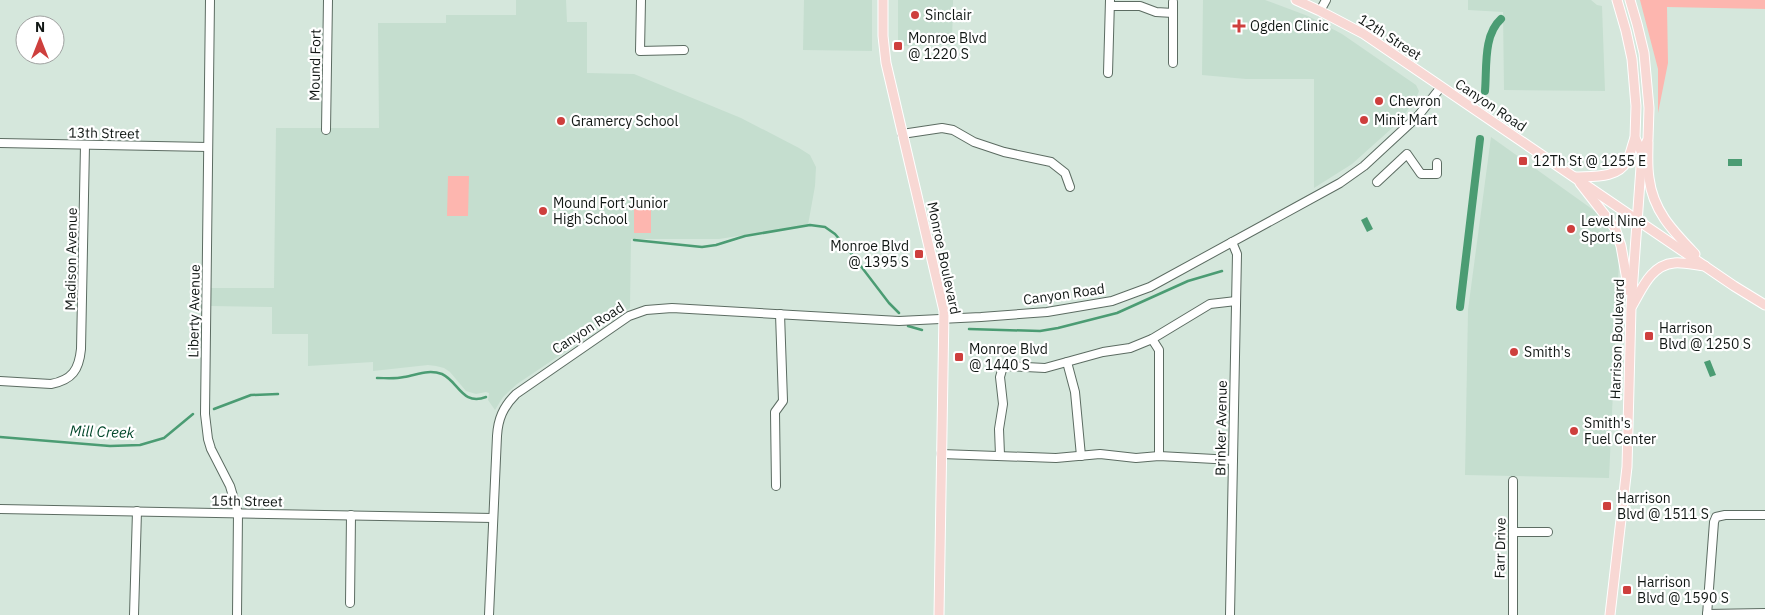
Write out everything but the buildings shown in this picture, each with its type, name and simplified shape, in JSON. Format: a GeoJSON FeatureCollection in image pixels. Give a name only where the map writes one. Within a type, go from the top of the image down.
{"type":"FeatureCollection","features":[{"type":"Feature","properties":{"kind":"main road","name":"Monroe Boulevard"},"geometry":{"type":"LineString","coordinates":[[883,0],[884,52],[944,311],[939,615]]}},
{"type":"Feature","properties":{"kind":"main road","name":"12th Street"},"geometry":{"type":"LineString","coordinates":[[1296,0],[1364,34],[1441,87]]}},
{"type":"Feature","properties":{"kind":"main road","name":"Harrison Boulevard"},"geometry":{"type":"LineString","coordinates":[[1617,0],[1633,66],[1636,106],[1635,138],[1642,153]]}},
{"type":"Feature","properties":{"kind":"main road","name":"Harrison Boulevard"},"geometry":{"type":"LineString","coordinates":[[1610,615],[1627,467],[1631,307],[1642,153],[1648,139],[1649,100],[1646,68],[1638,24],[1630,0]]}},
{"type":"Feature","properties":{"kind":"main road","name":"Canyon Road"},"geometry":{"type":"LineString","coordinates":[[1441,87],[1708,266],[1734,286],[1765,305]]}},
{"type":"Feature","properties":{"kind":"main road"},"geometry":{"type":"LineString","coordinates":[[1575,177],[1604,176],[1617,171],[1627,161],[1635,138]]}},
{"type":"Feature","properties":{"kind":"main road"},"geometry":{"type":"LineString","coordinates":[[1648,139],[1648,177],[1658,210],[1669,226],[1708,266]]}},
{"type":"Feature","properties":{"kind":"main road"},"geometry":{"type":"LineString","coordinates":[[1575,177],[1611,222],[1617,233],[1621,246],[1631,307]]}},
{"type":"Feature","properties":{"kind":"main road"},"geometry":{"type":"LineString","coordinates":[[1631,307],[1658,268],[1676,262],[1708,266]]}},
{"type":"Feature","properties":{"kind":"street","name":"Liberty Avenue"},"geometry":{"type":"LineString","coordinates":[[210,0],[206,427],[211,449],[230,486],[238,513],[237,615]]}},
{"type":"Feature","properties":{"kind":"street","name":"Mound Fort"},"geometry":{"type":"LineString","coordinates":[[326,130],[328,0]]}},
{"type":"Feature","properties":{"kind":"street"},"geometry":{"type":"LineString","coordinates":[[641,0],[640,51],[684,50]]}},
{"type":"Feature","properties":{"kind":"street"},"geometry":{"type":"LineString","coordinates":[[1320,11],[1326,0]]}},
{"type":"Feature","properties":{"kind":"street"},"geometry":{"type":"LineString","coordinates":[[1173,2],[1173,63]]}},
{"type":"Feature","properties":{"kind":"street"},"geometry":{"type":"LineString","coordinates":[[1108,73],[1110,3],[1140,6],[1156,12],[1173,13]]}},
{"type":"Feature","properties":{"kind":"street","name":"Canyon Road"},"geometry":{"type":"LineString","coordinates":[[489,615],[496,436],[500,416],[508,401],[629,316],[646,310],[672,308],[875,321],[944,319],[1047,312],[1112,302],[1150,287],[1340,183],[1364,166],[1418,116],[1441,87]]}},
{"type":"Feature","properties":{"kind":"street"},"geometry":{"type":"LineString","coordinates":[[902,134],[942,128],[953,130],[974,142],[1004,152],[1051,162],[1065,173],[1070,187]]}},
{"type":"Feature","properties":{"kind":"street","name":"13th Street"},"geometry":{"type":"LineString","coordinates":[[0,143],[208,147]]}},
{"type":"Feature","properties":{"kind":"street","name":"Madison Avenue"},"geometry":{"type":"LineString","coordinates":[[0,381],[51,384],[63,380],[75,372],[78,366],[82,349],[85,145]]}},
{"type":"Feature","properties":{"kind":"street"},"geometry":{"type":"LineString","coordinates":[[1377,182],[1407,154],[1421,174],[1437,174],[1437,163]]}},
{"type":"Feature","properties":{"kind":"street","name":"Brinker Avenue"},"geometry":{"type":"LineString","coordinates":[[1230,615],[1237,254],[1232,242]]}},
{"type":"Feature","properties":{"kind":"street"},"geometry":{"type":"LineString","coordinates":[[1000,455],[999,429],[1004,404],[1000,377],[1002,370],[1006,366],[1045,368],[1103,352],[1130,348],[1152,339],[1210,304],[1236,301]]}},
{"type":"Feature","properties":{"kind":"street"},"geometry":{"type":"LineString","coordinates":[[776,486],[775,412],[783,401],[780,314]]}},
{"type":"Feature","properties":{"kind":"street"},"geometry":{"type":"LineString","coordinates":[[1152,339],[1159,350],[1159,456]]}},
{"type":"Feature","properties":{"kind":"street"},"geometry":{"type":"LineString","coordinates":[[1067,362],[1075,392],[1081,456]]}},
{"type":"Feature","properties":{"kind":"street"},"geometry":{"type":"LineString","coordinates":[[941,454],[1056,458],[1100,454],[1136,458],[1159,456],[1233,460]]}},
{"type":"Feature","properties":{"kind":"street","name":"Farr Drive"},"geometry":{"type":"LineString","coordinates":[[1513,481],[1513,615]]}},
{"type":"Feature","properties":{"kind":"street","name":"15th Street"},"geometry":{"type":"LineString","coordinates":[[0,509],[493,518]]}},
{"type":"Feature","properties":{"kind":"street"},"geometry":{"type":"LineString","coordinates":[[134,615],[137,511]]}},
{"type":"Feature","properties":{"kind":"street"},"geometry":{"type":"LineString","coordinates":[[350,603],[351,515]]}},
{"type":"Feature","properties":{"kind":"street"},"geometry":{"type":"LineString","coordinates":[[1765,515],[1725,515],[1716,517],[1714,522],[1707,614],[1765,612]]}},
{"type":"Feature","properties":{"kind":"street"},"geometry":{"type":"LineString","coordinates":[[1513,532],[1548,532]]}},
{"type":"Feature","properties":{"kind":"shaded area","name":"Mound Fort Junior High School"},"geometry":{"type":"Polygon","coordinates":[[[516,0],[566,0],[567,22],[587,22],[587,73],[634,74],[741,118],[810,155],[816,167],[815,186],[808,225],[719,239],[631,239],[630,308],[517,384],[503,397],[495,410],[488,400],[489,393],[476,394],[466,391],[450,372],[436,366],[428,365],[373,371],[373,362],[308,366],[308,334],[272,334],[272,307],[211,306],[211,288],[274,288],[276,128],[379,128],[378,23],[446,23],[446,15],[516,15],[516,0]]]}},
{"type":"Feature","properties":{"kind":"shaded area"},"geometry":{"type":"Polygon","coordinates":[[[804,0],[872,0],[872,51],[803,50],[804,0]]]}},
{"type":"Feature","properties":{"kind":"shaded area"},"geometry":{"type":"Polygon","coordinates":[[[898,0],[953,0],[952,45],[898,46],[898,0]]]}},
{"type":"Feature","properties":{"kind":"shaded area"},"geometry":{"type":"Polygon","coordinates":[[[1203,0],[1265,0],[1308,16],[1342,34],[1416,85],[1419,91],[1417,96],[1400,121],[1352,164],[1314,188],[1314,79],[1246,79],[1202,75],[1203,0]]]}},
{"type":"Feature","properties":{"kind":"shaded area"},"geometry":{"type":"Polygon","coordinates":[[[1468,0],[1591,0],[1597,5],[1602,6],[1605,91],[1504,90],[1503,12],[1468,10],[1468,0]]]}},
{"type":"Feature","properties":{"kind":"shaded area"},"geometry":{"type":"Polygon","coordinates":[[[1640,0],[1765,0],[1765,9],[1667,7],[1668,63],[1658,113],[1658,69],[1640,0]]]}},
{"type":"Feature","properties":{"kind":"shaded area"},"geometry":{"type":"Polygon","coordinates":[[[1491,137],[1599,214],[1610,227],[1617,244],[1619,261],[1609,478],[1465,475],[1468,310],[1491,137]]]}},
{"type":"Feature","properties":{"kind":"shaded area"},"geometry":{"type":"Polygon","coordinates":[[[1728,159],[1742,159],[1742,166],[1728,166],[1728,159]]]}},
{"type":"Feature","properties":{"kind":"shaded area"},"geometry":{"type":"Polygon","coordinates":[[[448,176],[469,176],[468,216],[447,216],[448,176]]]}},
{"type":"Feature","properties":{"kind":"shaded area"},"geometry":{"type":"Polygon","coordinates":[[[634,209],[651,209],[651,233],[634,233],[634,209]]]}},
{"type":"Feature","properties":{"kind":"shaded area"},"geometry":{"type":"Polygon","coordinates":[[[1367,217],[1373,229],[1367,232],[1361,220],[1367,217]]]}},
{"type":"Feature","properties":{"kind":"shaded area"},"geometry":{"type":"Polygon","coordinates":[[[1710,360],[1716,375],[1710,377],[1704,362],[1710,360]]]}},
{"type":"Feature","properties":{"kind":"waterway"},"geometry":{"type":"LineString","coordinates":[[1485,91],[1487,52],[1491,34],[1501,19]]}},
{"type":"Feature","properties":{"kind":"waterway"},"geometry":{"type":"LineString","coordinates":[[1460,307],[1480,139]]}},
{"type":"Feature","properties":{"kind":"waterway"},"geometry":{"type":"LineString","coordinates":[[634,240],[702,247],[716,245],[745,236],[810,225],[825,227],[835,234],[899,313]]}},
{"type":"Feature","properties":{"kind":"waterway"},"geometry":{"type":"LineString","coordinates":[[969,329],[1040,331],[1058,328],[1117,313],[1188,281],[1222,271]]}},
{"type":"Feature","properties":{"kind":"waterway"},"geometry":{"type":"LineString","coordinates":[[908,326],[922,330]]}},
{"type":"Feature","properties":{"kind":"waterway","name":"Mill Creek"},"geometry":{"type":"LineString","coordinates":[[377,378],[397,378],[427,372],[437,373],[448,378],[466,396],[478,399],[486,397]]}},
{"type":"Feature","properties":{"kind":"waterway","name":"Mill Creek"},"geometry":{"type":"LineString","coordinates":[[214,409],[251,395],[278,394]]}},
{"type":"Feature","properties":{"kind":"waterway","name":"Mill Creek"},"geometry":{"type":"LineString","coordinates":[[0,437],[110,446],[140,445],[164,438],[193,414]]}},
{"type":"Feature","properties":{"kind":"place","name":"Sinclair"},"geometry":{"type":"Point","coordinates":[915,15]}},
{"type":"Feature","properties":{"kind":"place","name":"Ogden Clinic"},"geometry":{"type":"Point","coordinates":[1239,26]}},
{"type":"Feature","properties":{"kind":"place","name":"Monroe Blvd @ 1220 S"},"geometry":{"type":"Point","coordinates":[898,46]}},
{"type":"Feature","properties":{"kind":"place","name":"Chevron"},"geometry":{"type":"Point","coordinates":[1379,101]}},
{"type":"Feature","properties":{"kind":"place","name":"Minit Mart"},"geometry":{"type":"Point","coordinates":[1364,120]}},
{"type":"Feature","properties":{"kind":"place","name":"Gramercy School"},"geometry":{"type":"Point","coordinates":[561,121]}},
{"type":"Feature","properties":{"kind":"place","name":"12Th St @ 1255 E"},"geometry":{"type":"Point","coordinates":[1523,161]}},
{"type":"Feature","properties":{"kind":"place","name":"Mound Fort Junior High School"},"geometry":{"type":"Point","coordinates":[543,211]}},
{"type":"Feature","properties":{"kind":"place","name":"Level Nine Sports"},"geometry":{"type":"Point","coordinates":[1571,229]}},
{"type":"Feature","properties":{"kind":"place","name":"Monroe Blvd @ 1395 S"},"geometry":{"type":"Point","coordinates":[919,254]}},
{"type":"Feature","properties":{"kind":"place","name":"Harrison Blvd @ 1250 S"},"geometry":{"type":"Point","coordinates":[1649,336]}},
{"type":"Feature","properties":{"kind":"place","name":"Smith's"},"geometry":{"type":"Point","coordinates":[1514,352]}},
{"type":"Feature","properties":{"kind":"place","name":"Monroe Blvd @ 1440 S"},"geometry":{"type":"Point","coordinates":[959,357]}},
{"type":"Feature","properties":{"kind":"place","name":"Smith's Fuel Center"},"geometry":{"type":"Point","coordinates":[1574,431]}},
{"type":"Feature","properties":{"kind":"place","name":"Harrison Blvd @ 1511 S"},"geometry":{"type":"Point","coordinates":[1607,506]}},
{"type":"Feature","properties":{"kind":"place","name":"Harrison Blvd @ 1590 S"},"geometry":{"type":"Point","coordinates":[1627,590]}}]}
